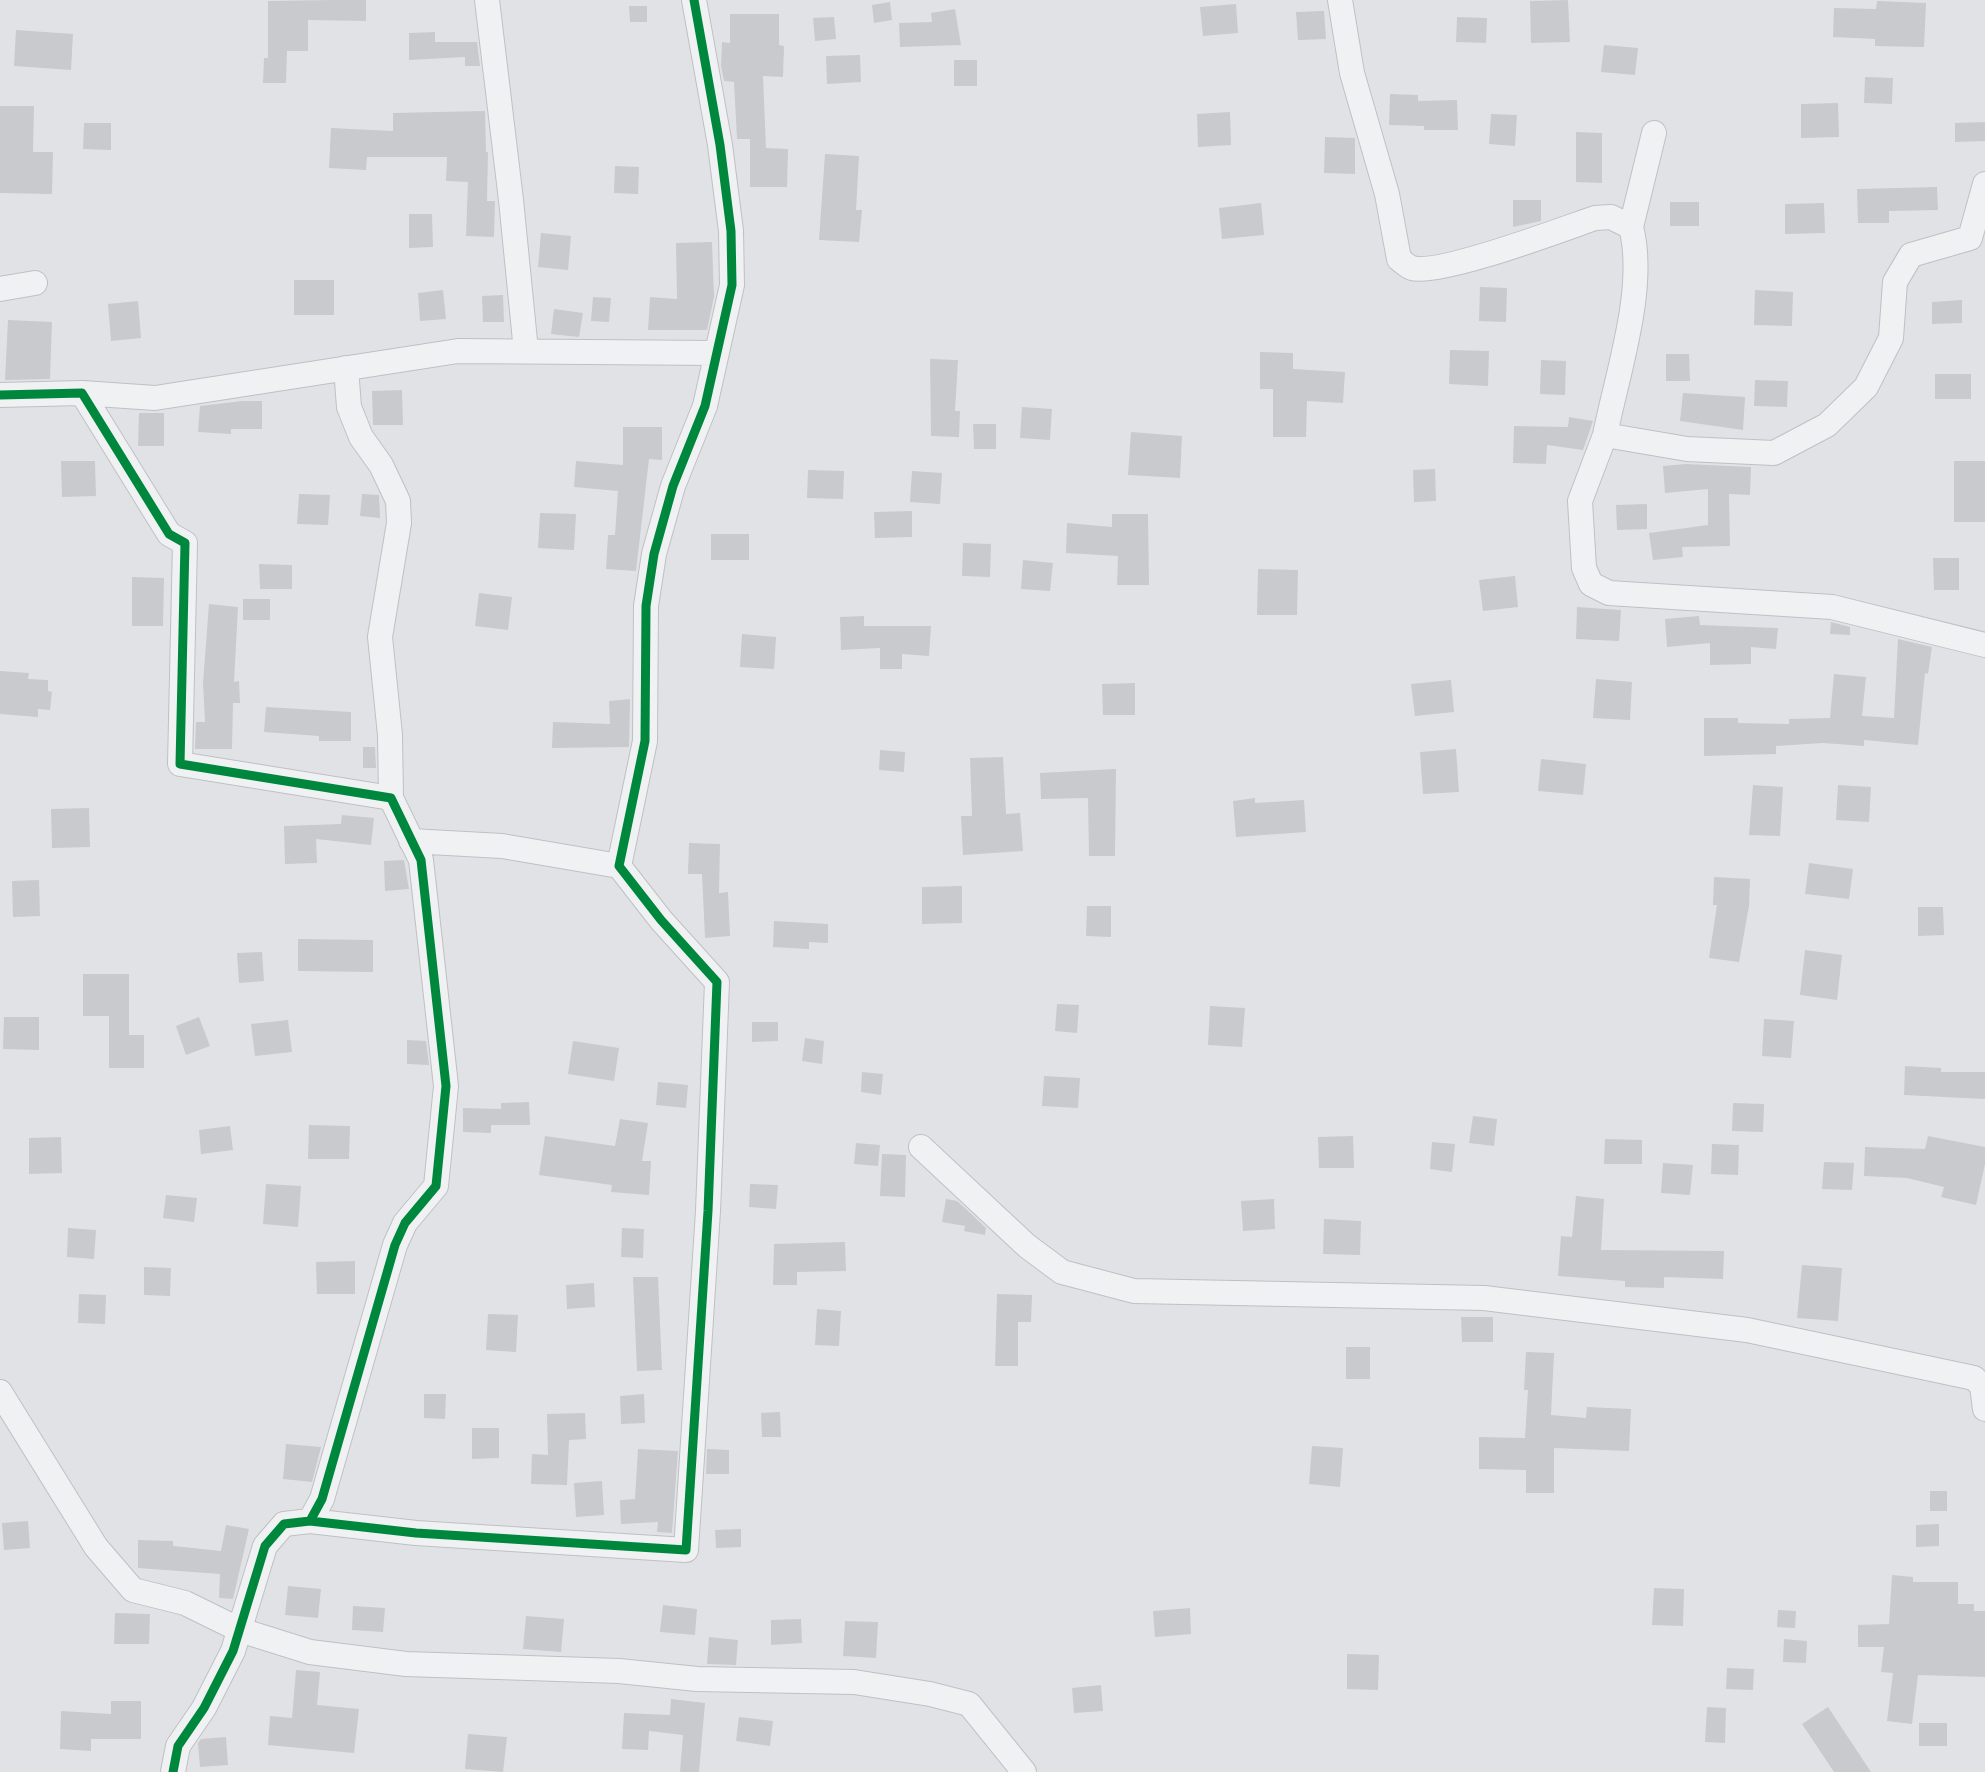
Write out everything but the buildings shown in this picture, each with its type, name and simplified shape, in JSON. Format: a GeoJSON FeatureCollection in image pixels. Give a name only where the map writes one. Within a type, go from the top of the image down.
{"type":"FeatureCollection","features":[{"type":"Feature","properties":{"kind":"street"},"geometry":{"type":"LineString","coordinates":[[486,0],[509,174],[526,351]]}},
{"type":"Feature","properties":{"kind":"street"},"geometry":{"type":"LineString","coordinates":[[620,866],[632,794],[642,771],[646,606],[654,554],[673,486],[705,406],[732,285],[731,231],[720,145],[694,0]]}},
{"type":"Feature","properties":{"kind":"street"},"geometry":{"type":"LineString","coordinates":[[1340,0],[1352,73],[1387,194],[1399,259],[1412,268],[1428,268],[1481,257],[1595,218],[1611,217],[1632,227]]}},
{"type":"Feature","properties":{"kind":"street"},"geometry":{"type":"LineString","coordinates":[[1654,133],[1632,227],[1635,253],[1627,345],[1605,435],[1580,501],[1584,568],[1591,584],[1609,593],[1832,607],[1985,645]]}},
{"type":"Feature","properties":{"kind":"street"},"geometry":{"type":"LineString","coordinates":[[1605,435],[1687,449],[1774,453],[1827,425],[1866,387],[1891,338],[1895,282],[1911,255],[1970,238],[1985,184]]}},
{"type":"Feature","properties":{"kind":"street"},"geometry":{"type":"LineString","coordinates":[[0,289],[36,283]]}},
{"type":"Feature","properties":{"kind":"street"},"geometry":{"type":"LineString","coordinates":[[0,395],[82,393],[155,398],[458,351],[717,353]]}},
{"type":"Feature","properties":{"kind":"street"},"geometry":{"type":"LineString","coordinates":[[310,1521],[322,1499],[395,1245],[405,1223],[436,1186],[446,1086],[421,860],[391,798],[390,736],[380,638],[399,523],[398,501],[353,417],[346,368]]}},
{"type":"Feature","properties":{"kind":"street"},"geometry":{"type":"LineString","coordinates":[[82,393],[169,534],[185,543],[180,764],[391,798]]}},
{"type":"Feature","properties":{"kind":"street"},"geometry":{"type":"LineString","coordinates":[[173,1772],[178,1746],[220,1679],[240,1630],[269,1539],[284,1524],[310,1521],[416,1533],[686,1550],[708,1211],[717,982],[661,920],[620,866],[502,846],[411,841]]}},
{"type":"Feature","properties":{"kind":"street"},"geometry":{"type":"LineString","coordinates":[[921,1147],[1027,1246],[1062,1272],[1134,1291],[1484,1298],[1747,1330],[1974,1378],[1982,1386],[1985,1409]]}},
{"type":"Feature","properties":{"kind":"street"},"geometry":{"type":"LineString","coordinates":[[0,1392],[96,1547],[133,1590],[185,1603],[240,1630],[310,1652],[406,1664],[619,1671],[697,1679],[855,1682],[930,1694],[970,1704],[1024,1772]]}},
{"type":"Feature","properties":{"kind":"cycle path"},"geometry":{"type":"LineString","coordinates":[[173,1772],[178,1746],[204,1708],[233,1651],[265,1546],[284,1524],[310,1521],[416,1533],[686,1550],[708,1211],[717,982],[661,920],[619,866],[645,741],[646,606],[654,554],[673,486],[705,406],[732,285],[731,231],[720,145],[694,0]]}},
{"type":"Feature","properties":{"kind":"cycle path"},"geometry":{"type":"LineString","coordinates":[[0,395],[82,393],[169,534],[185,543],[180,764],[391,798],[421,860],[446,1086],[436,1186],[405,1223],[395,1245],[322,1499],[310,1521]]}}]}
